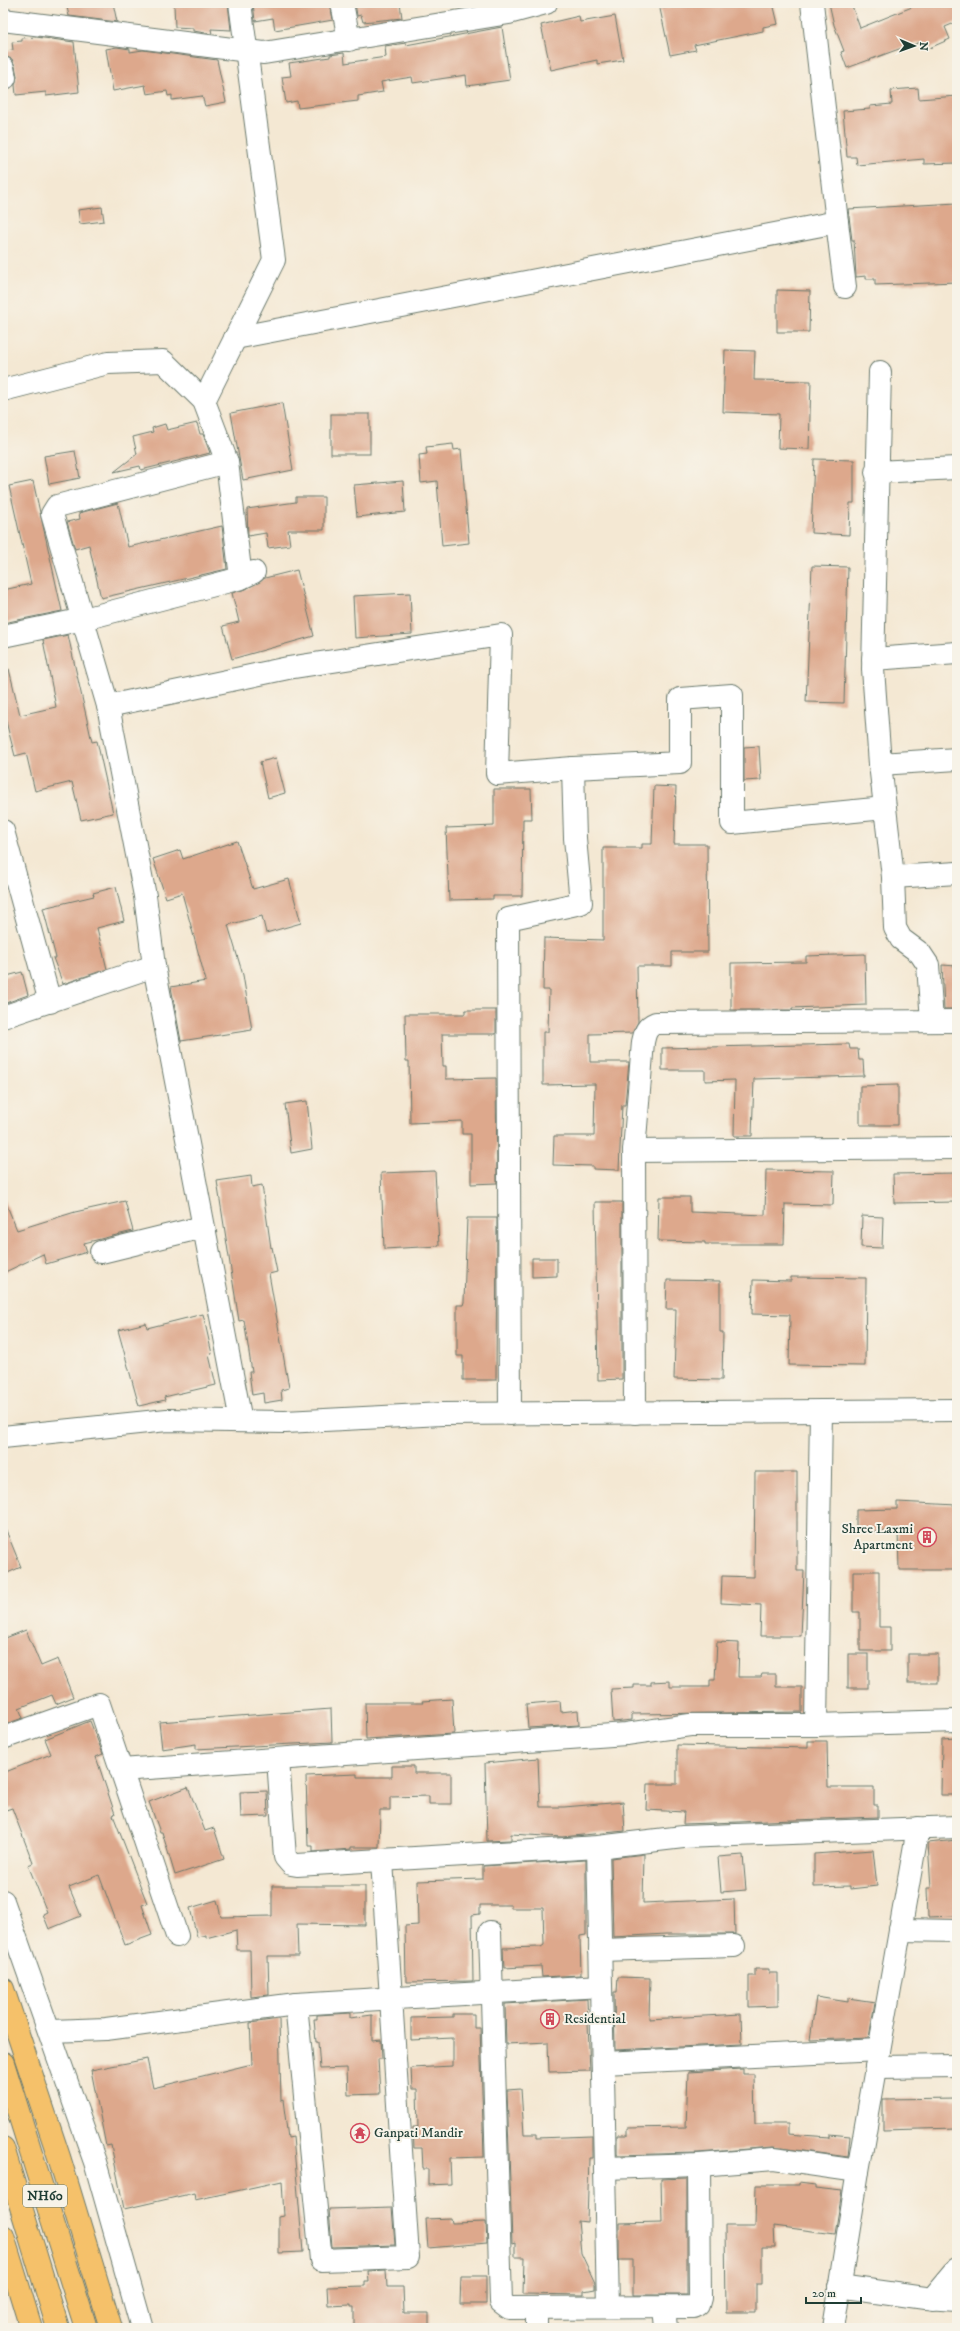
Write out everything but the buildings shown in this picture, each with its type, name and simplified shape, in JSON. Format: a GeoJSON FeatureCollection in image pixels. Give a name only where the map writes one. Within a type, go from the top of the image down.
{"type":"FeatureCollection","features":[{"type":"Feature","properties":{"kind":"main road"},"geometry":{"type":"LineString","coordinates":[[3,1989],[59,2158],[111,2328]]}},
{"type":"Feature","properties":{"kind":"main road","name":"NH60"},"geometry":{"type":"LineString","coordinates":[[3,2063],[86,2328]]}},
{"type":"Feature","properties":{"kind":"main road","name":"NH60"},"geometry":{"type":"LineString","coordinates":[[3,2148],[58,2328]]}},
{"type":"Feature","properties":{"kind":"main road"},"geometry":{"type":"LineString","coordinates":[[3,2236],[31,2328]]}},
{"type":"Feature","properties":{"kind":"street"},"geometry":{"type":"LineString","coordinates":[[204,401],[274,260],[240,3]]}},
{"type":"Feature","properties":{"kind":"street"},"geometry":{"type":"LineString","coordinates":[[342,3],[349,40]]}},
{"type":"Feature","properties":{"kind":"street"},"geometry":{"type":"LineString","coordinates":[[3,20],[264,53],[509,13],[542,3]]}},
{"type":"Feature","properties":{"kind":"street"},"geometry":{"type":"LineString","coordinates":[[812,3],[836,222],[845,287]]}},
{"type":"Feature","properties":{"kind":"street"},"geometry":{"type":"LineString","coordinates":[[3,68],[5,78],[3,79]]}},
{"type":"Feature","properties":{"kind":"street"},"geometry":{"type":"LineString","coordinates":[[235,338],[836,222]]}},
{"type":"Feature","properties":{"kind":"street"},"geometry":{"type":"LineString","coordinates":[[3,390],[108,363],[162,361],[204,401],[227,462],[247,575],[84,620],[3,636]]}},
{"type":"Feature","properties":{"kind":"street"},"geometry":{"type":"LineString","coordinates":[[880,372],[876,472],[874,659],[880,764],[893,877],[895,928],[901,939],[920,953],[928,965],[932,1021]]}},
{"type":"Feature","properties":{"kind":"street"},"geometry":{"type":"LineString","coordinates":[[227,462],[54,508],[53,519],[84,620],[108,706],[145,896],[154,966],[241,1421]]}},
{"type":"Feature","properties":{"kind":"street"},"geometry":{"type":"LineString","coordinates":[[876,472],[957,468]]}},
{"type":"Feature","properties":{"kind":"street"},"geometry":{"type":"LineString","coordinates":[[108,706],[288,668],[501,636],[497,774],[573,768],[680,763],[680,698],[732,695],[732,823],[885,808]]}},
{"type":"Feature","properties":{"kind":"street"},"geometry":{"type":"LineString","coordinates":[[874,659],[957,653]]}},
{"type":"Feature","properties":{"kind":"street"},"geometry":{"type":"LineString","coordinates":[[880,764],[957,759]]}},
{"type":"Feature","properties":{"kind":"street"},"geometry":{"type":"LineString","coordinates":[[510,1414],[508,919],[581,903],[573,768]]}},
{"type":"Feature","properties":{"kind":"street"},"geometry":{"type":"LineString","coordinates":[[3,831],[12,899],[50,1002]]}},
{"type":"Feature","properties":{"kind":"street"},"geometry":{"type":"LineString","coordinates":[[893,877],[957,873]]}},
{"type":"Feature","properties":{"kind":"street"},"geometry":{"type":"LineString","coordinates":[[3,1016],[50,1002],[154,966]]}},
{"type":"Feature","properties":{"kind":"street"},"geometry":{"type":"LineString","coordinates":[[635,1413],[634,1151],[643,1042],[645,1032],[649,1026],[656,1023],[957,1021]]}},
{"type":"Feature","properties":{"kind":"street"},"geometry":{"type":"LineString","coordinates":[[634,1151],[957,1148]]}},
{"type":"Feature","properties":{"kind":"street"},"geometry":{"type":"LineString","coordinates":[[101,1252],[203,1227]]}},
{"type":"Feature","properties":{"kind":"street"},"geometry":{"type":"LineString","coordinates":[[3,1437],[167,1420],[285,1422],[442,1414],[957,1410]]}},
{"type":"Feature","properties":{"kind":"street"},"geometry":{"type":"LineString","coordinates":[[816,1725],[820,1411]]}},
{"type":"Feature","properties":{"kind":"street"},"geometry":{"type":"LineString","coordinates":[[3,1738],[99,1704],[177,1936]]}},
{"type":"Feature","properties":{"kind":"street"},"geometry":{"type":"LineString","coordinates":[[121,1770],[626,1734],[690,1725],[816,1725],[957,1721]]}},
{"type":"Feature","properties":{"kind":"street"},"geometry":{"type":"LineString","coordinates":[[278,1759],[287,1861],[297,1865],[598,1847],[683,1837],[957,1827]]}},
{"type":"Feature","properties":{"kind":"street"},"geometry":{"type":"LineString","coordinates":[[833,2328],[877,2058],[918,1828]]}},
{"type":"Feature","properties":{"kind":"street"},"geometry":{"type":"LineString","coordinates":[[598,1847],[608,2308]]}},
{"type":"Feature","properties":{"kind":"street"},"geometry":{"type":"LineString","coordinates":[[296,2004],[321,2260],[408,2258],[382,1860]]}},
{"type":"Feature","properties":{"kind":"street"},"geometry":{"type":"LineString","coordinates":[[3,1901],[51,2032],[95,2162],[142,2328]]}},
{"type":"Feature","properties":{"kind":"street"},"geometry":{"type":"LineString","coordinates":[[900,1930],[957,1931]]}},
{"type":"Feature","properties":{"kind":"street"},"geometry":{"type":"LineString","coordinates":[[490,1932],[501,2302],[509,2308],[537,2318],[608,2308],[665,2318],[694,2307],[700,2302],[698,2165]]}},
{"type":"Feature","properties":{"kind":"street"},"geometry":{"type":"LineString","coordinates":[[600,1950],[734,1946]]}},
{"type":"Feature","properties":{"kind":"street"},"geometry":{"type":"LineString","coordinates":[[51,2032],[106,2029],[296,2004],[601,1986]]}},
{"type":"Feature","properties":{"kind":"street"},"geometry":{"type":"LineString","coordinates":[[603,2063],[877,2058],[957,2066]]}},
{"type":"Feature","properties":{"kind":"street"},"geometry":{"type":"LineString","coordinates":[[605,2168],[698,2165],[774,2159],[858,2171]]}},
{"type":"Feature","properties":{"kind":"street"},"geometry":{"type":"LineString","coordinates":[[932,2299],[957,2269]]}},
{"type":"Feature","properties":{"kind":"street"},"geometry":{"type":"LineString","coordinates":[[839,2286],[932,2299],[957,2300]]}},
{"type":"Feature","properties":{"kind":"place","name":"Shree Laxmi Apartment"},"geometry":{"type":"Point","coordinates":[927,1537]}},
{"type":"Feature","properties":{"kind":"place","name":"Residential"},"geometry":{"type":"Point","coordinates":[550,2019]}},
{"type":"Feature","properties":{"kind":"place","name":"Ganpati Mandir"},"geometry":{"type":"Point","coordinates":[360,2133]}}]}
